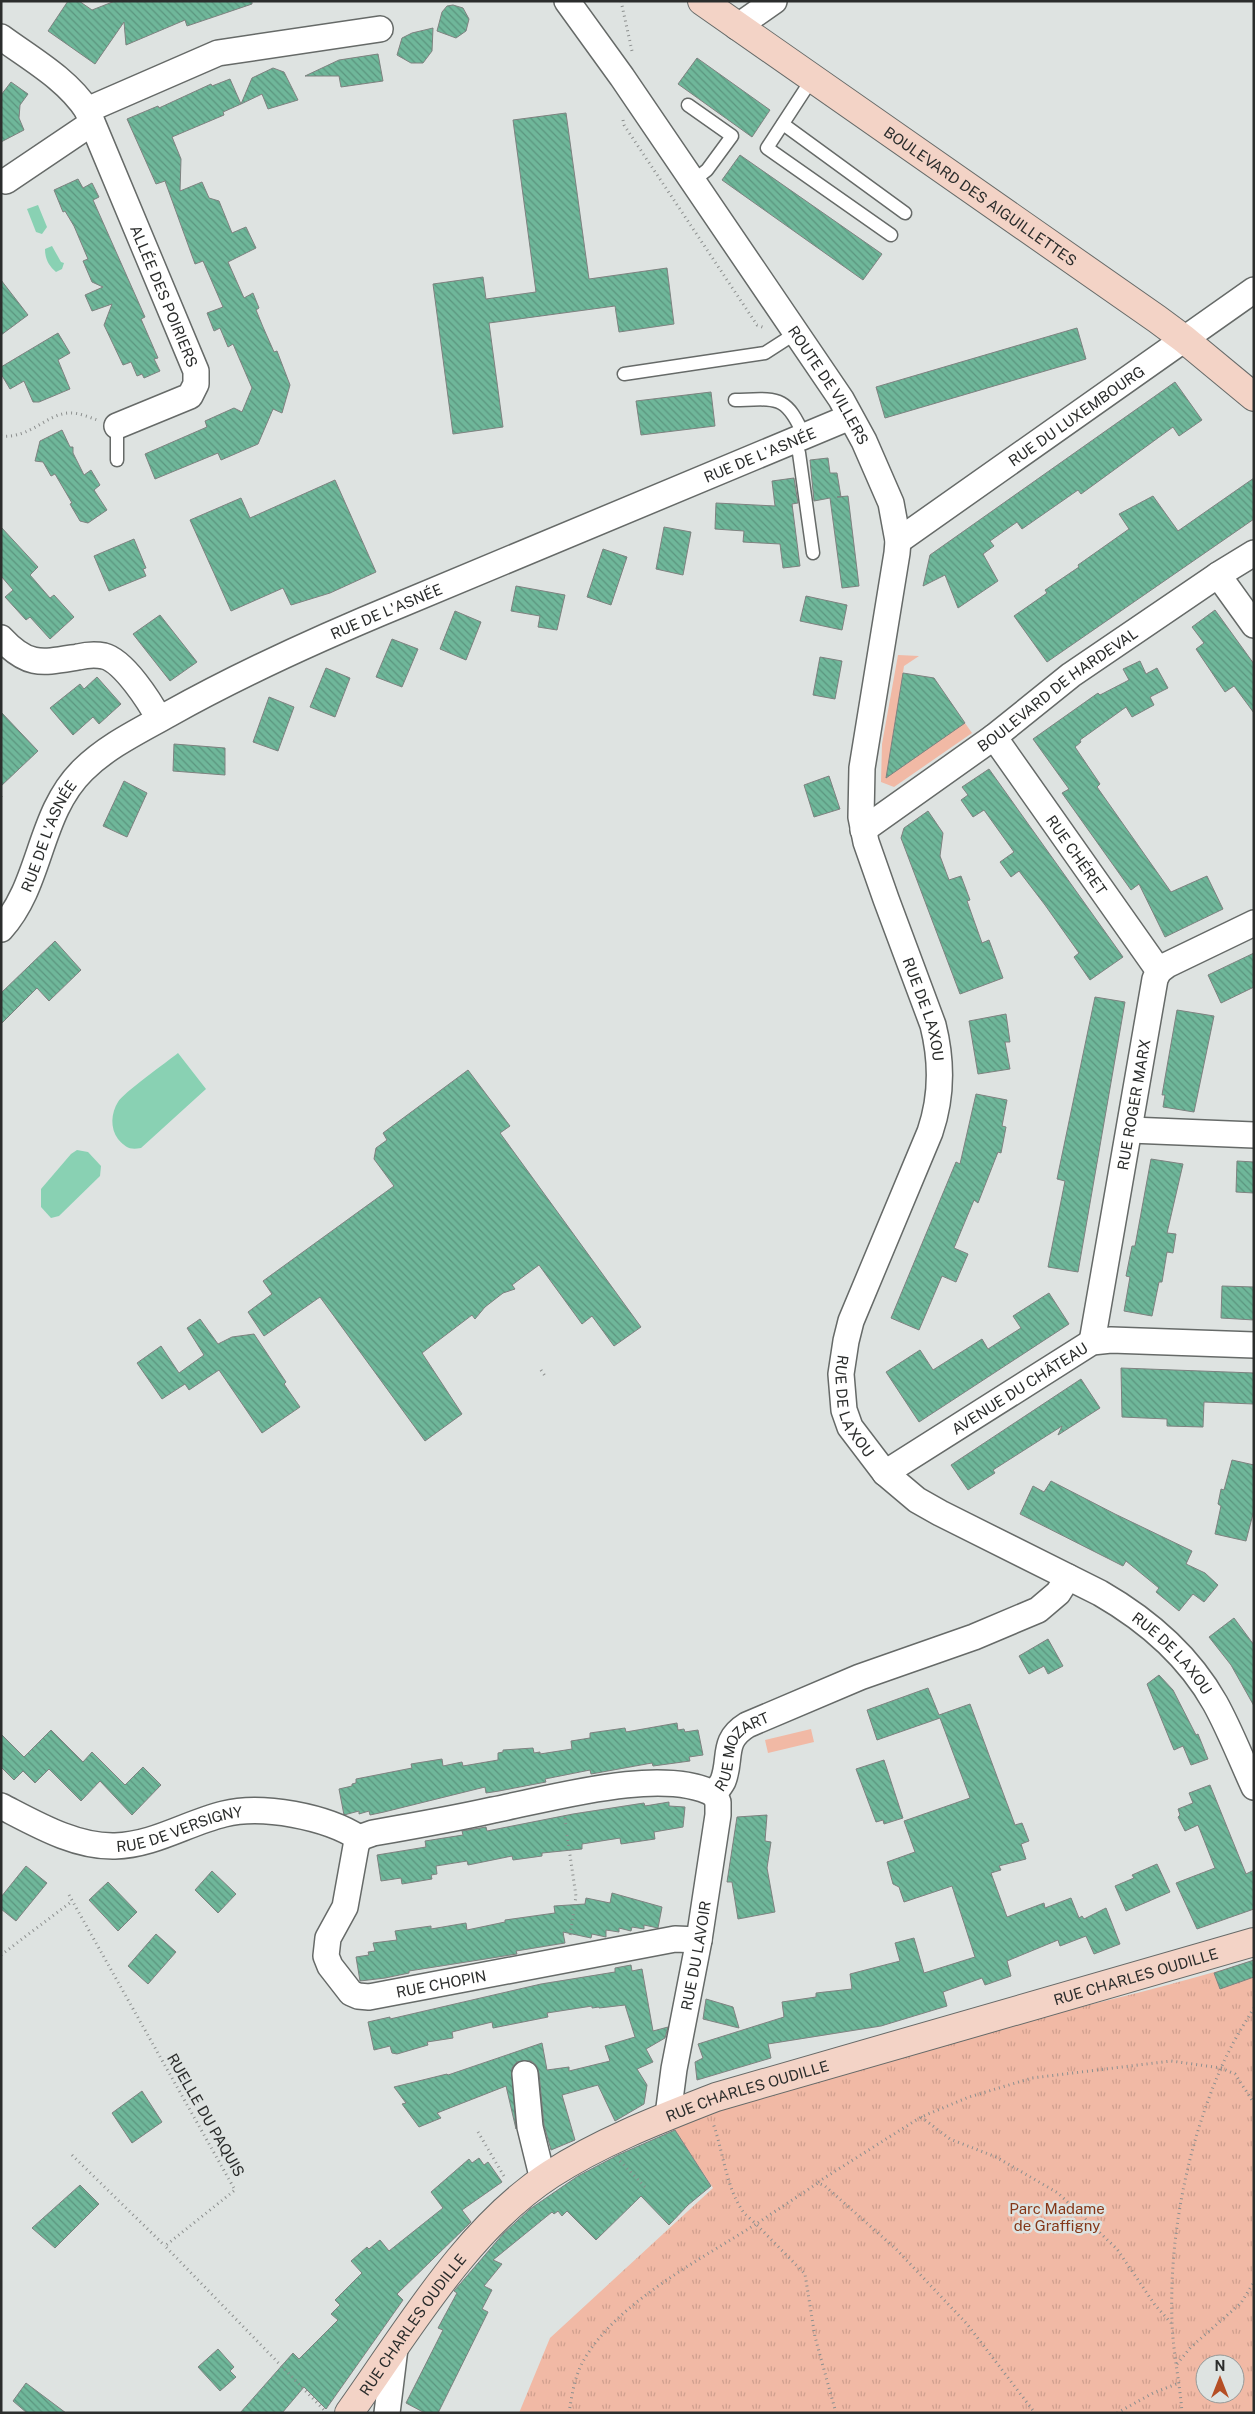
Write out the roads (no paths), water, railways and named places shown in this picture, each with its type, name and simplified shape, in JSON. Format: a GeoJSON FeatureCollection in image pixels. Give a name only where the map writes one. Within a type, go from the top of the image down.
{"type":"FeatureCollection","features":[{"type":"Feature","properties":{"kind":"street","name":"ROUTE DE VILLERS"},"geometry":{"type":"LineString","coordinates":[[567,1],[841,399],[864,441],[887,490],[898,541],[891,600],[862,768],[860,794],[863,830]]}},
{"type":"Feature","properties":{"kind":"street","name":"BOULEVARD DES AIGUILLETTES"},"geometry":{"type":"LineString","coordinates":[[702,1],[737,28],[1184,339],[1254,397]]}},
{"type":"Feature","properties":{"kind":"street"},"geometry":{"type":"LineString","coordinates":[[737,28],[774,1]]}},
{"type":"Feature","properties":{"kind":"street"},"geometry":{"type":"LineString","coordinates":[[6,181],[90,117],[218,53],[380,29]]}},
{"type":"Feature","properties":{"kind":"street","name":"ALLÉE DES POIRIERS"},"geometry":{"type":"LineString","coordinates":[[1,37],[63,82],[78,97],[90,117],[196,371],[196,384],[190,396],[117,426]]}},
{"type":"Feature","properties":{"kind":"street","name":"RUE DU LUXEMBOURG"},"geometry":{"type":"LineString","coordinates":[[898,541],[1254,290]]}},
{"type":"Feature","properties":{"kind":"street","name":"RUE DE L'ASNÉE"},"geometry":{"type":"LineString","coordinates":[[8,921],[46,828],[68,787],[81,771],[120,741],[290,651],[850,417]]}},
{"type":"Feature","properties":{"kind":"street","name":"BOULEVARD DE HARDEVAL"},"geometry":{"type":"LineString","coordinates":[[863,830],[994,737],[1071,675],[1218,574],[1254,553]]}},
{"type":"Feature","properties":{"kind":"street"},"geometry":{"type":"LineString","coordinates":[[1218,574],[1254,625]]}},
{"type":"Feature","properties":{"kind":"street"},"geometry":{"type":"LineString","coordinates":[[1,638],[14,652],[29,661],[51,661],[89,655],[111,658],[147,698],[159,719]]}},
{"type":"Feature","properties":{"kind":"street","name":"RUE CHÉRET"},"geometry":{"type":"LineString","coordinates":[[994,737],[1159,971]]}},
{"type":"Feature","properties":{"kind":"street","name":"RUE DE LAXOU"},"geometry":{"type":"LineString","coordinates":[[863,830],[886,899],[928,1009],[938,1044],[940,1080],[936,1117],[852,1322],[843,1357],[842,1390],[847,1418],[859,1440],[885,1473],[917,1500],[1129,1609],[1176,1650],[1200,1679],[1216,1705],[1254,1787]]}},
{"type":"Feature","properties":{"kind":"street"},"geometry":{"type":"LineString","coordinates":[[1159,971],[1167,965],[1254,923]]}},
{"type":"Feature","properties":{"kind":"street","name":"RUE ROGER MARX"},"geometry":{"type":"LineString","coordinates":[[1092,1342],[1153,992],[1159,971]]}},
{"type":"Feature","properties":{"kind":"street"},"geometry":{"type":"LineString","coordinates":[[1130,1130],[1254,1135]]}},
{"type":"Feature","properties":{"kind":"street","name":"AVENUE DU CHÂTEAU"},"geometry":{"type":"LineString","coordinates":[[885,1473],[1092,1342],[1111,1340],[1254,1345]]}},
{"type":"Feature","properties":{"kind":"street","name":"RUE MOZART"},"geometry":{"type":"LineString","coordinates":[[360,1838],[373,1833],[626,1785],[683,1784],[705,1789],[714,1794],[723,1780],[728,1750],[737,1730],[860,1677],[974,1637],[1038,1610],[1054,1597],[1068,1576]]}},
{"type":"Feature","properties":{"kind":"street","name":"RUE DU LAVOIR"},"geometry":{"type":"LineString","coordinates":[[668,2115],[674,2069],[699,1940],[718,1815],[718,1802],[714,1794]]}},
{"type":"Feature","properties":{"kind":"street","name":"RUE DE VERSIGNY"},"geometry":{"type":"LineString","coordinates":[[1,1806],[56,1833],[96,1845],[116,1846],[140,1842],[224,1814],[259,1810],[282,1812],[346,1829],[360,1838]]}},
{"type":"Feature","properties":{"kind":"street","name":"RUE CHOPIN"},"geometry":{"type":"LineString","coordinates":[[360,1838],[356,1846],[345,1907],[328,1938],[326,1947],[326,1956],[330,1966],[346,1988],[358,1996],[369,1997],[675,1939],[699,1940]]}},
{"type":"Feature","properties":{"kind":"street","name":"RUE CHARLES OUDILLE"},"geometry":{"type":"LineString","coordinates":[[349,2413],[439,2283],[467,2252],[520,2199],[543,2180],[604,2144],[668,2115],[716,2097],[1254,1942]]}},
{"type":"Feature","properties":{"kind":"street"},"geometry":{"type":"LineString","coordinates":[[526,2074],[530,2127],[543,2180]]}},
{"type":"Feature","properties":{"kind":"street"},"geometry":{"type":"LineString","coordinates":[[387,2413],[395,2348]]}},
{"type":"Feature","properties":{"kind":"lane"},"geometry":{"type":"LineString","coordinates":[[812,79],[768,148],[891,235]]}},
{"type":"Feature","properties":{"kind":"lane"},"geometry":{"type":"LineString","coordinates":[[688,105],[732,136],[707,170],[692,181]]}},
{"type":"Feature","properties":{"kind":"lane"},"geometry":{"type":"LineString","coordinates":[[783,124],[906,212]]}},
{"type":"Feature","properties":{"kind":"lane"},"geometry":{"type":"LineString","coordinates":[[624,374],[765,354],[796,333]]}},
{"type":"Feature","properties":{"kind":"lane"},"geometry":{"type":"LineString","coordinates":[[736,400],[774,399],[788,407],[798,439],[813,553]]}},
{"type":"Feature","properties":{"kind":"lane"},"geometry":{"type":"LineString","coordinates":[[117,426],[117,460]]}},
{"type":"Feature","properties":{"kind":"park label","name":"Parc Madame de Graffigny"},"geometry":{"type":"Point","coordinates":[1057,2216]}}]}
